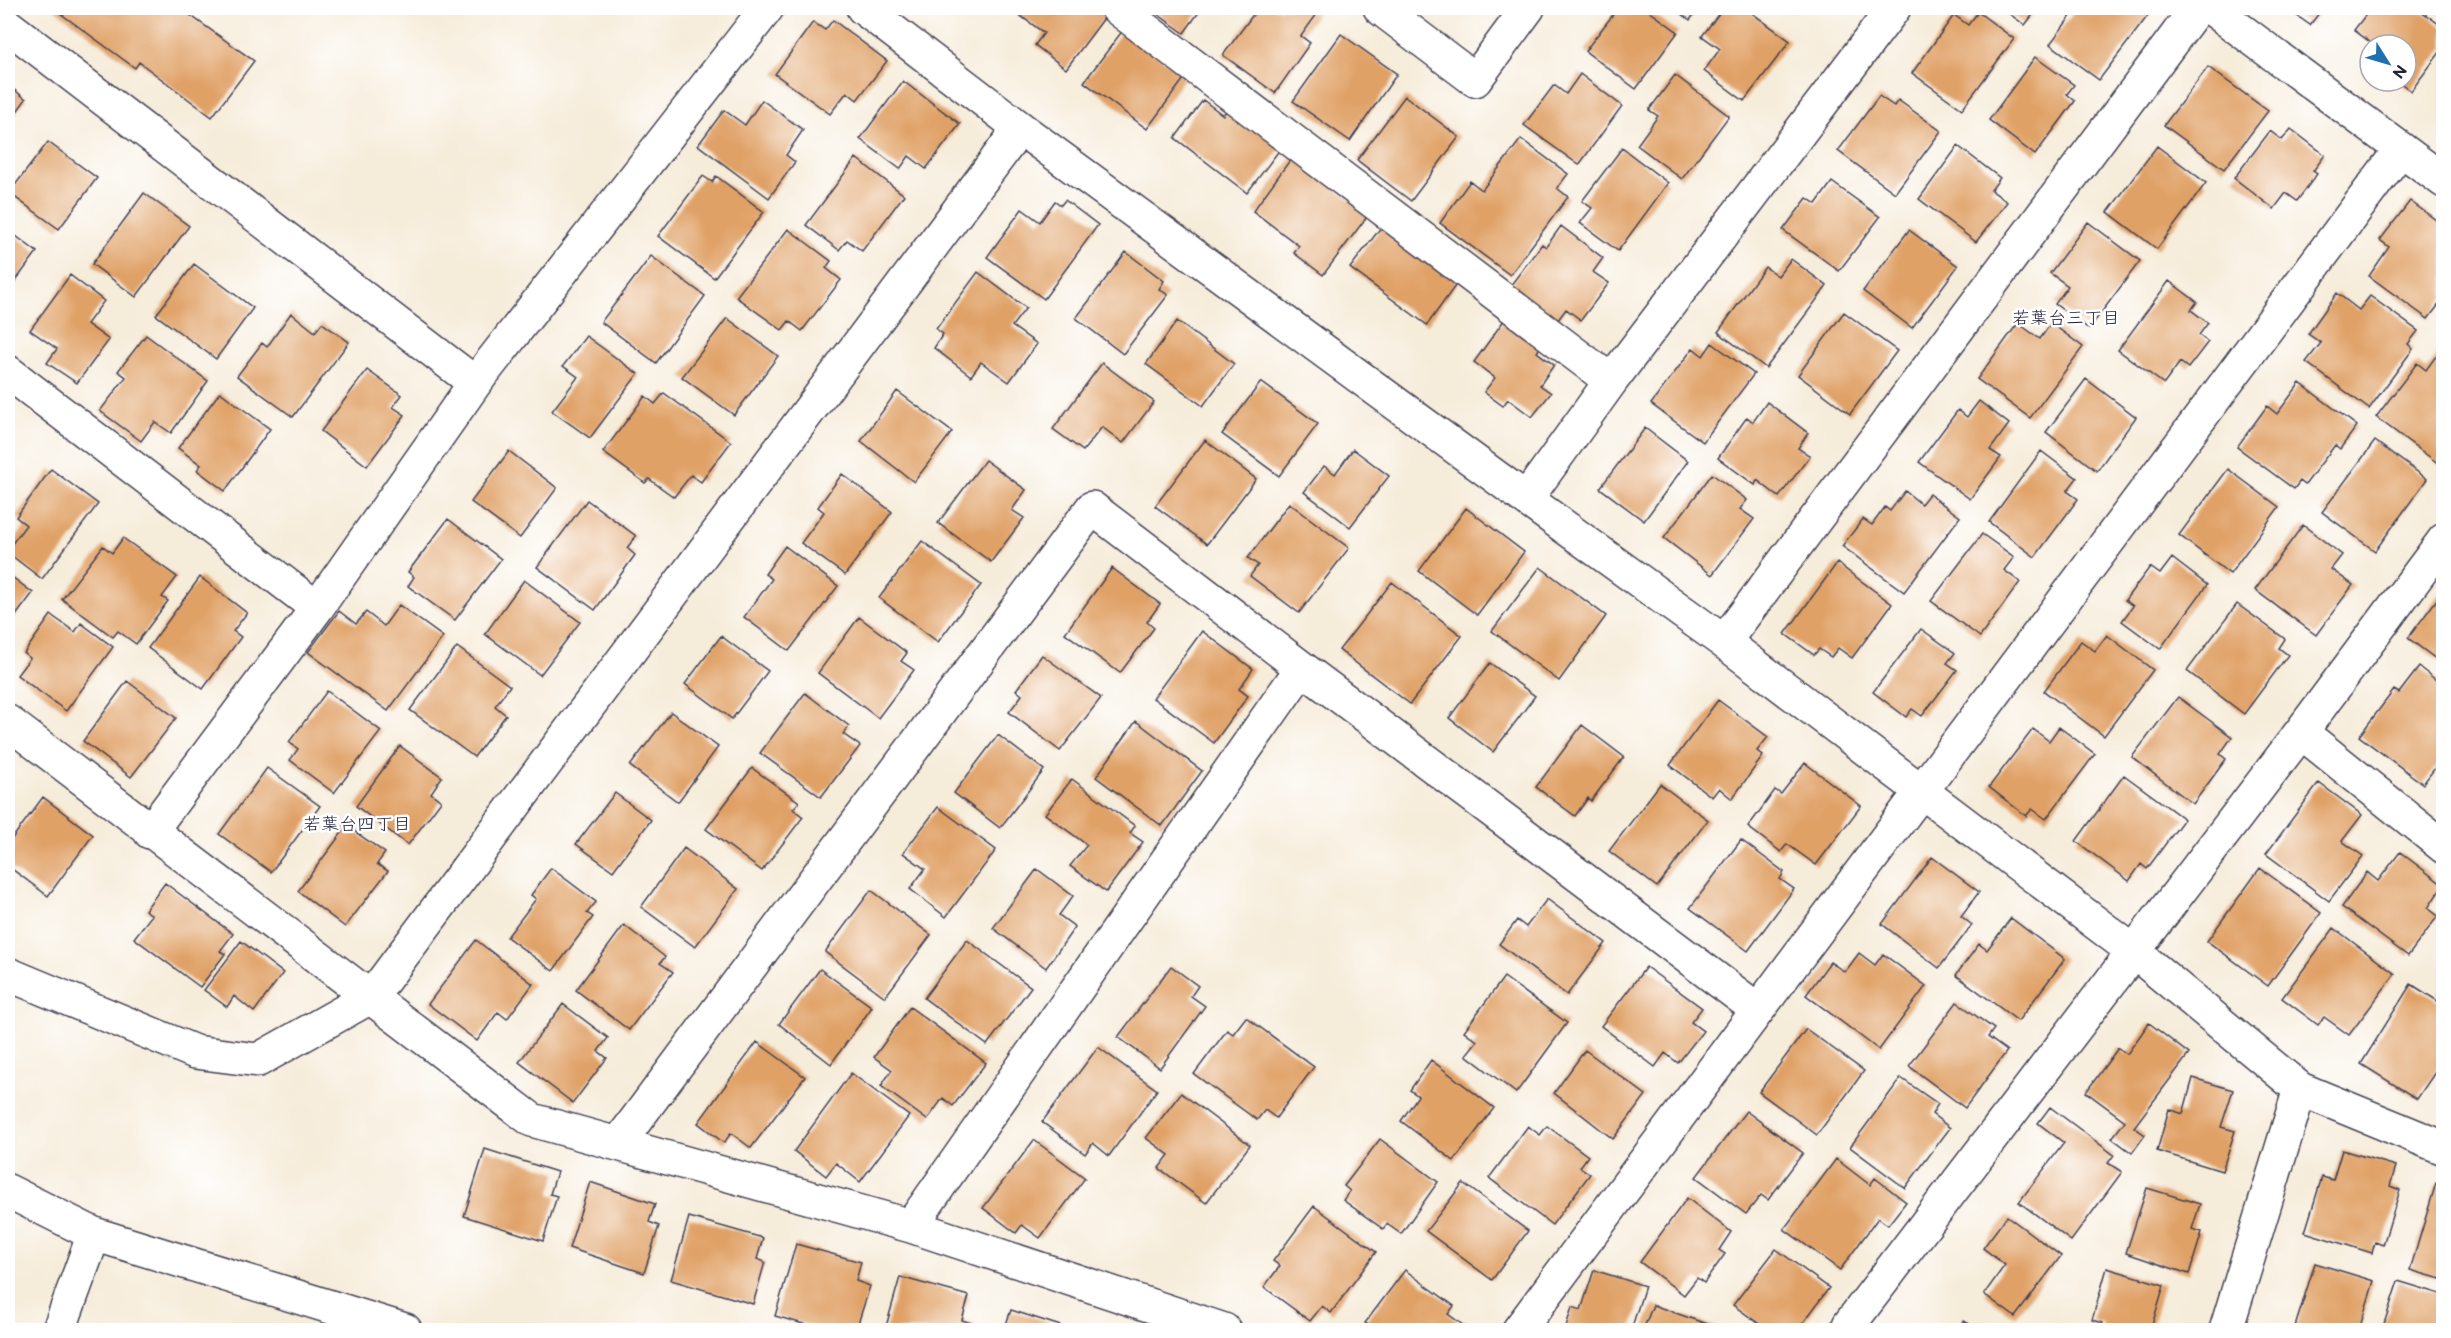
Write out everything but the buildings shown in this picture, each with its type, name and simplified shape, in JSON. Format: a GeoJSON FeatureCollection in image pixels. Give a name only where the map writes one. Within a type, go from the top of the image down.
{"type":"FeatureCollection","features":[{"type":"Feature","properties":{"kind":"street"},"geometry":{"type":"LineString","coordinates":[[150,832],[317,608],[475,382],[767,8]]}},
{"type":"Feature","properties":{"kind":"street"},"geometry":{"type":"LineString","coordinates":[[863,8],[1020,128],[1725,642],[1922,790],[2133,951],[2300,1089],[2444,1148]]}},
{"type":"Feature","properties":{"kind":"street"},"geometry":{"type":"LineString","coordinates":[[1117,8],[1611,381]]}},
{"type":"Feature","properties":{"kind":"street"},"geometry":{"type":"LineString","coordinates":[[1380,8],[1475,80],[1528,8]]}},
{"type":"Feature","properties":{"kind":"street"},"geometry":{"type":"LineString","coordinates":[[1526,499],[1611,381],[1894,8]]}},
{"type":"Feature","properties":{"kind":"street"},"geometry":{"type":"LineString","coordinates":[[1725,642],[2197,8]]}},
{"type":"Feature","properties":{"kind":"street"},"geometry":{"type":"LineString","coordinates":[[2211,8],[2444,181]]}},
{"type":"Feature","properties":{"kind":"street"},"geometry":{"type":"LineString","coordinates":[[8,26],[475,382]]}},
{"type":"Feature","properties":{"kind":"street"},"geometry":{"type":"LineString","coordinates":[[8,974],[195,1052],[258,1060],[372,996],[1020,128]]}},
{"type":"Feature","properties":{"kind":"street"},"geometry":{"type":"LineString","coordinates":[[1519,1330],[2401,149]]}},
{"type":"Feature","properties":{"kind":"street"},"geometry":{"type":"LineString","coordinates":[[8,372],[317,608]]}},
{"type":"Feature","properties":{"kind":"street"},"geometry":{"type":"LineString","coordinates":[[618,1144],[1092,507],[1302,668],[1758,1010]]}},
{"type":"Feature","properties":{"kind":"street"},"geometry":{"type":"LineString","coordinates":[[1848,1330],[1849,1325],[2301,732],[2444,540]]}},
{"type":"Feature","properties":{"kind":"street"},"geometry":{"type":"LineString","coordinates":[[911,1226],[1302,668]]}},
{"type":"Feature","properties":{"kind":"street"},"geometry":{"type":"LineString","coordinates":[[8,722],[150,832],[372,996],[532,1120],[911,1226],[1224,1330]]}},
{"type":"Feature","properties":{"kind":"street"},"geometry":{"type":"LineString","coordinates":[[2301,732],[2444,847]]}},
{"type":"Feature","properties":{"kind":"street"},"geometry":{"type":"LineString","coordinates":[[2226,1330],[2300,1089]]}},
{"type":"Feature","properties":{"kind":"street"},"geometry":{"type":"LineString","coordinates":[[8,1191],[94,1234],[405,1330]]}},
{"type":"Feature","properties":{"kind":"street"},"geometry":{"type":"LineString","coordinates":[[59,1330],[94,1234]]}},
{"type":"Feature","properties":{"kind":"district","name":"若葉台三丁目"},"geometry":{"type":"Point","coordinates":[2066,318]}},
{"type":"Feature","properties":{"kind":"district","name":"若葉台四丁目"},"geometry":{"type":"Point","coordinates":[357,824]}}]}
